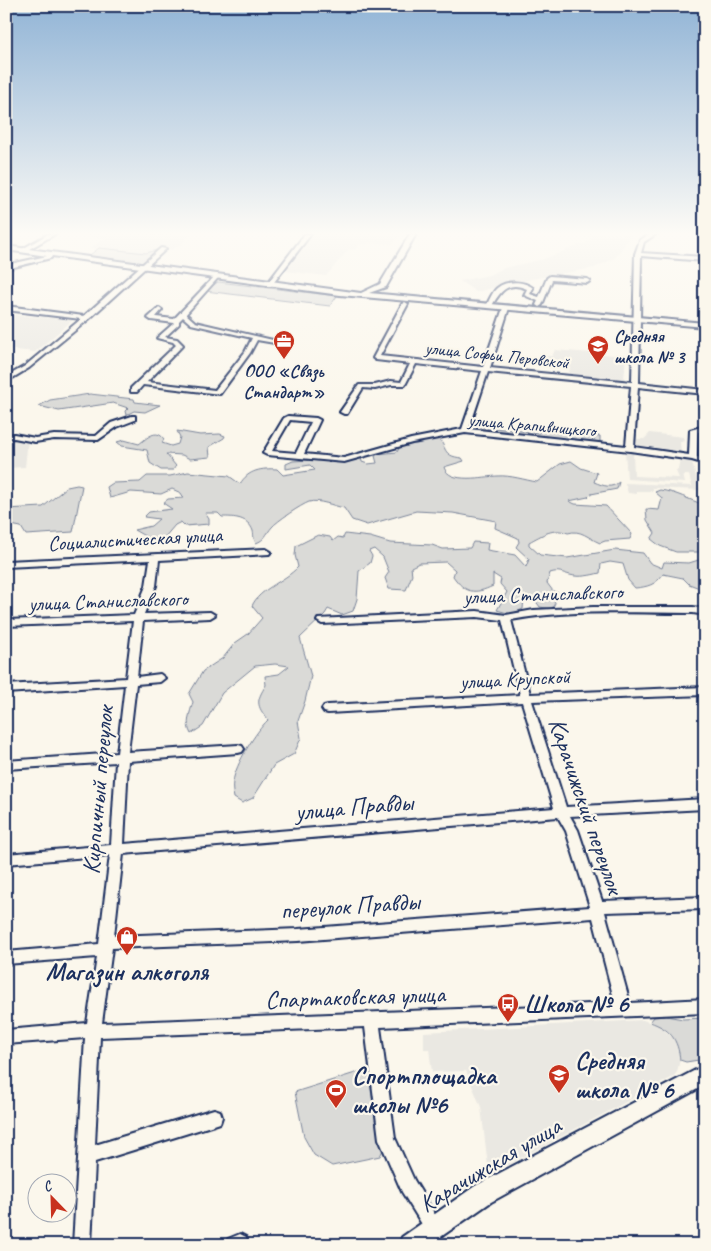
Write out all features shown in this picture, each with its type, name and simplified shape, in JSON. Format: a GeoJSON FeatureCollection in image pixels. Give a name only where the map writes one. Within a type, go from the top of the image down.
{"type":"FeatureCollection","features":[{"type":"Feature","properties":{"kind":"main road"},"geometry":{"type":"LineString","coordinates":[[335,292],[405,302],[489,306],[705,325]]}},
{"type":"Feature","properties":{"kind":"main road"},"geometry":{"type":"LineString","coordinates":[[349,294],[366,292]]}},
{"type":"Feature","properties":{"kind":"main road"},"geometry":{"type":"LineString","coordinates":[[389,292],[405,302]]}},
{"type":"Feature","properties":{"kind":"main road","name":"Карачижская улица"},"geometry":{"type":"LineString","coordinates":[[410,1245],[483,1194],[705,1074]]}},
{"type":"Feature","properties":{"kind":"street"},"geometry":{"type":"LineString","coordinates":[[6,380],[27,367],[116,292]]}},
{"type":"Feature","properties":{"kind":"street"},"geometry":{"type":"LineString","coordinates":[[134,390],[180,345],[175,340],[160,338],[177,323],[176,321],[202,292]]}},
{"type":"Feature","properties":{"kind":"street"},"geometry":{"type":"LineString","coordinates":[[489,306],[497,292]]}},
{"type":"Feature","properties":{"kind":"street"},"geometry":{"type":"LineString","coordinates":[[528,292],[527,295],[539,299]]}},
{"type":"Feature","properties":{"kind":"street"},"geometry":{"type":"LineString","coordinates":[[536,310],[544,292]]}},
{"type":"Feature","properties":{"kind":"street"},"geometry":{"type":"LineString","coordinates":[[630,449],[635,385],[637,292]]}},
{"type":"Feature","properties":{"kind":"street","name":"улица Софьи Перовской"},"geometry":{"type":"LineString","coordinates":[[405,302],[376,358],[705,392]]}},
{"type":"Feature","properties":{"kind":"street"},"geometry":{"type":"LineString","coordinates":[[6,308],[87,318]]}},
{"type":"Feature","properties":{"kind":"street"},"geometry":{"type":"LineString","coordinates":[[465,432],[506,308]]}},
{"type":"Feature","properties":{"kind":"street"},"geometry":{"type":"LineString","coordinates":[[158,310],[151,318],[176,321]]}},
{"type":"Feature","properties":{"kind":"street"},"geometry":{"type":"LineString","coordinates":[[183,314],[193,323],[284,344]]}},
{"type":"Feature","properties":{"kind":"street"},"geometry":{"type":"LineString","coordinates":[[141,383],[216,392],[248,352],[255,338]]}},
{"type":"Feature","properties":{"kind":"street"},"geometry":{"type":"LineString","coordinates":[[344,412],[361,386],[376,387],[391,383],[403,384],[414,362]]}},
{"type":"Feature","properties":{"kind":"street"},"geometry":{"type":"LineString","coordinates":[[10,437],[35,440],[54,437],[98,438],[114,425],[132,418]]}},
{"type":"Feature","properties":{"kind":"street","name":"улица Крапивницкого"},"geometry":{"type":"LineString","coordinates":[[299,456],[316,420],[288,418],[268,453],[299,456],[344,460],[410,440],[465,432],[630,449],[693,458],[705,462]]}},
{"type":"Feature","properties":{"kind":"street"},"geometry":{"type":"LineString","coordinates":[[693,458],[694,430],[705,428]]}},
{"type":"Feature","properties":{"kind":"street","name":"Социалистическая улица"},"geometry":{"type":"LineString","coordinates":[[6,564],[77,557],[154,557],[266,552]]}},
{"type":"Feature","properties":{"kind":"street","name":"Кирпичный переулок"},"geometry":{"type":"LineString","coordinates":[[82,1245],[93,1030],[117,849],[122,758],[138,618],[151,586],[154,557]]}},
{"type":"Feature","properties":{"kind":"street","name":"улица Станиславского"},"geometry":{"type":"LineString","coordinates":[[322,621],[477,614],[506,618],[534,613],[593,610],[693,610],[705,612]]}},
{"type":"Feature","properties":{"kind":"street","name":"улица Станиславского"},"geometry":{"type":"LineString","coordinates":[[6,623],[210,615]]}},
{"type":"Feature","properties":{"kind":"street","name":"Карачижский переулок"},"geometry":{"type":"LineString","coordinates":[[506,618],[526,698],[561,812],[572,830],[597,909],[624,1009]]}},
{"type":"Feature","properties":{"kind":"street"},"geometry":{"type":"LineString","coordinates":[[6,689],[160,678]]}},
{"type":"Feature","properties":{"kind":"street","name":"улица Крупской"},"geometry":{"type":"LineString","coordinates":[[328,709],[526,698],[705,691]]}},
{"type":"Feature","properties":{"kind":"street"},"geometry":{"type":"LineString","coordinates":[[6,766],[238,749]]}},
{"type":"Feature","properties":{"kind":"street","name":"улица Правды"},"geometry":{"type":"LineString","coordinates":[[6,858],[561,812],[705,804]]}},
{"type":"Feature","properties":{"kind":"street","name":"переулок Правды"},"geometry":{"type":"LineString","coordinates":[[6,958],[105,946],[298,935],[597,909],[705,902]]}},
{"type":"Feature","properties":{"kind":"street","name":"Спартаковская улица"},"geometry":{"type":"LineString","coordinates":[[6,1037],[93,1030],[371,1019],[480,1017],[705,1006]]}},
{"type":"Feature","properties":{"kind":"street"},"geometry":{"type":"LineString","coordinates":[[371,1019],[387,1139],[408,1186],[434,1228]]}},
{"type":"Feature","properties":{"kind":"street"},"geometry":{"type":"LineString","coordinates":[[87,1156],[214,1117]]}},
{"type":"Feature","properties":{"kind":"shaded area"},"geometry":{"type":"Polygon","coordinates":[[[216,292],[306,292],[337,296],[330,306],[216,292]]]}},
{"type":"Feature","properties":{"kind":"shaded area"},"geometry":{"type":"Polygon","coordinates":[[[15,315],[73,320],[35,352],[6,349],[6,319],[15,315]]]}},
{"type":"Feature","properties":{"kind":"shaded area","name":"Средняя школа № 3"},"geometry":{"type":"Polygon","coordinates":[[[555,350],[626,356],[624,380],[569,374],[570,366],[568,364],[546,363],[547,356],[552,356],[555,350]]]}},
{"type":"Feature","properties":{"kind":"shaded area"},"geometry":{"type":"Polygon","coordinates":[[[90,394],[134,399],[135,402],[160,405],[145,412],[134,411],[126,415],[125,411],[128,408],[113,403],[59,411],[39,406],[50,400],[90,394]]]}},
{"type":"Feature","properties":{"kind":"shaded area"},"geometry":{"type":"Polygon","coordinates":[[[476,426],[539,433],[541,430],[600,436],[600,443],[475,430],[476,426]]]}},
{"type":"Feature","properties":{"kind":"shaded area"},"geometry":{"type":"Polygon","coordinates":[[[177,431],[200,435],[220,434],[225,436],[209,447],[210,457],[190,459],[182,455],[166,454],[176,466],[173,470],[161,470],[150,463],[147,450],[122,446],[117,442],[124,440],[139,444],[148,437],[158,434],[164,439],[162,443],[171,446],[178,444],[180,437],[177,431]]]}},
{"type":"Feature","properties":{"kind":"shaded area"},"geometry":{"type":"Polygon","coordinates":[[[650,433],[683,437],[684,441],[680,442],[681,452],[637,447],[637,439],[644,439],[650,433]]]}},
{"type":"Feature","properties":{"kind":"shaded area"},"geometry":{"type":"Polygon","coordinates":[[[15,437],[28,440],[25,467],[6,468],[6,439],[15,437]]]}},
{"type":"Feature","properties":{"kind":"shaded area"},"geometry":{"type":"Polygon","coordinates":[[[428,437],[437,437],[448,453],[462,458],[464,461],[444,467],[447,473],[460,478],[503,476],[537,482],[560,464],[571,461],[581,468],[597,473],[594,482],[610,486],[619,482],[617,489],[569,501],[575,504],[606,506],[632,534],[630,539],[600,543],[581,533],[553,531],[529,542],[529,545],[540,555],[567,558],[615,550],[643,553],[650,563],[662,568],[664,562],[689,563],[705,558],[705,590],[689,584],[683,578],[663,574],[651,585],[635,588],[628,580],[623,564],[610,562],[601,564],[600,573],[574,576],[558,572],[550,573],[547,583],[553,591],[558,593],[554,596],[555,603],[552,609],[540,607],[535,600],[524,597],[523,609],[511,614],[497,610],[507,592],[500,584],[501,579],[493,574],[493,586],[480,591],[470,591],[457,582],[453,576],[455,570],[446,562],[419,563],[411,567],[412,575],[406,590],[389,589],[385,578],[389,572],[383,557],[374,549],[369,551],[372,556],[370,563],[359,571],[357,599],[353,611],[342,615],[328,609],[300,638],[311,676],[298,721],[301,738],[294,754],[274,765],[253,798],[242,803],[234,798],[233,782],[247,749],[268,720],[259,707],[260,695],[266,685],[265,676],[279,674],[289,666],[275,664],[255,666],[222,693],[203,726],[191,734],[188,722],[193,702],[189,694],[203,671],[223,658],[235,643],[248,634],[262,618],[252,606],[260,595],[298,567],[295,555],[296,546],[318,535],[330,537],[333,541],[338,537],[343,538],[345,534],[370,537],[390,543],[432,545],[443,549],[470,548],[473,542],[488,543],[487,550],[515,555],[526,567],[529,559],[516,547],[519,542],[518,538],[495,528],[496,521],[453,513],[416,511],[367,525],[352,520],[344,508],[317,501],[309,502],[289,513],[256,543],[251,526],[248,523],[236,518],[222,517],[218,513],[205,513],[209,519],[209,524],[185,526],[181,522],[175,525],[164,538],[150,539],[134,530],[151,526],[159,519],[144,517],[149,512],[172,509],[163,503],[168,499],[184,498],[181,493],[172,489],[161,494],[131,492],[110,498],[107,487],[113,483],[140,482],[147,476],[170,476],[188,472],[229,476],[240,484],[251,473],[266,469],[277,469],[283,475],[315,470],[310,465],[286,469],[286,464],[293,461],[361,457],[362,462],[368,464],[377,463],[375,456],[397,452],[403,441],[416,444],[428,437]]]}},
{"type":"Feature","properties":{"kind":"shaded area"},"geometry":{"type":"Polygon","coordinates":[[[625,451],[633,452],[634,476],[679,478],[676,471],[678,470],[680,457],[699,461],[692,463],[700,490],[653,488],[653,491],[636,491],[637,494],[628,493],[625,483],[692,486],[689,475],[683,475],[685,483],[627,479],[625,451]]]}},
{"type":"Feature","properties":{"kind":"shaded area"},"geometry":{"type":"Polygon","coordinates":[[[82,486],[73,532],[26,535],[21,527],[6,524],[6,509],[43,507],[67,487],[82,486]]]}},
{"type":"Feature","properties":{"kind":"shaded area"},"geometry":{"type":"Polygon","coordinates":[[[660,490],[677,494],[705,505],[705,552],[676,552],[660,546],[651,539],[655,533],[647,520],[646,509],[659,510],[662,498],[655,492],[660,490]]]}},
{"type":"Feature","properties":{"kind":"shaded area"},"geometry":{"type":"Polygon","coordinates":[[[666,1016],[683,1019],[705,1018],[705,1059],[686,1062],[680,1060],[677,1046],[672,1036],[663,1028],[650,1022],[654,1017],[666,1016]]]}},
{"type":"Feature","properties":{"kind":"shaded area","name":"Средняя школа № 6"},"geometry":{"type":"Polygon","coordinates":[[[643,1020],[660,1026],[676,1041],[680,1060],[677,1072],[673,1077],[489,1175],[481,1107],[466,1071],[432,1072],[429,1049],[424,1049],[424,1032],[643,1020]]]}},
{"type":"Feature","properties":{"kind":"shaded area","name":"Спортплощадка школы №6"},"geometry":{"type":"Polygon","coordinates":[[[368,1069],[376,1124],[384,1148],[380,1156],[332,1166],[314,1155],[304,1137],[295,1092],[368,1069]]]}},
{"type":"Feature","properties":{"kind":"place","name":"ООО «Связь Стандарт»"},"geometry":{"type":"Point","coordinates":[284,360]}},
{"type":"Feature","properties":{"kind":"place","name":"Средняя школа № 3"},"geometry":{"type":"Point","coordinates":[598,365]}},
{"type":"Feature","properties":{"kind":"place","name":"Магазин алкоголя"},"geometry":{"type":"Point","coordinates":[127,956]}},
{"type":"Feature","properties":{"kind":"place","name":"Школа № 6"},"geometry":{"type":"Point","coordinates":[508,1023]}},
{"type":"Feature","properties":{"kind":"place","name":"Средняя школа № 6"},"geometry":{"type":"Point","coordinates":[559,1094]}},
{"type":"Feature","properties":{"kind":"place","name":"Спортплощадка школы №6"},"geometry":{"type":"Point","coordinates":[336,1109]}}]}
